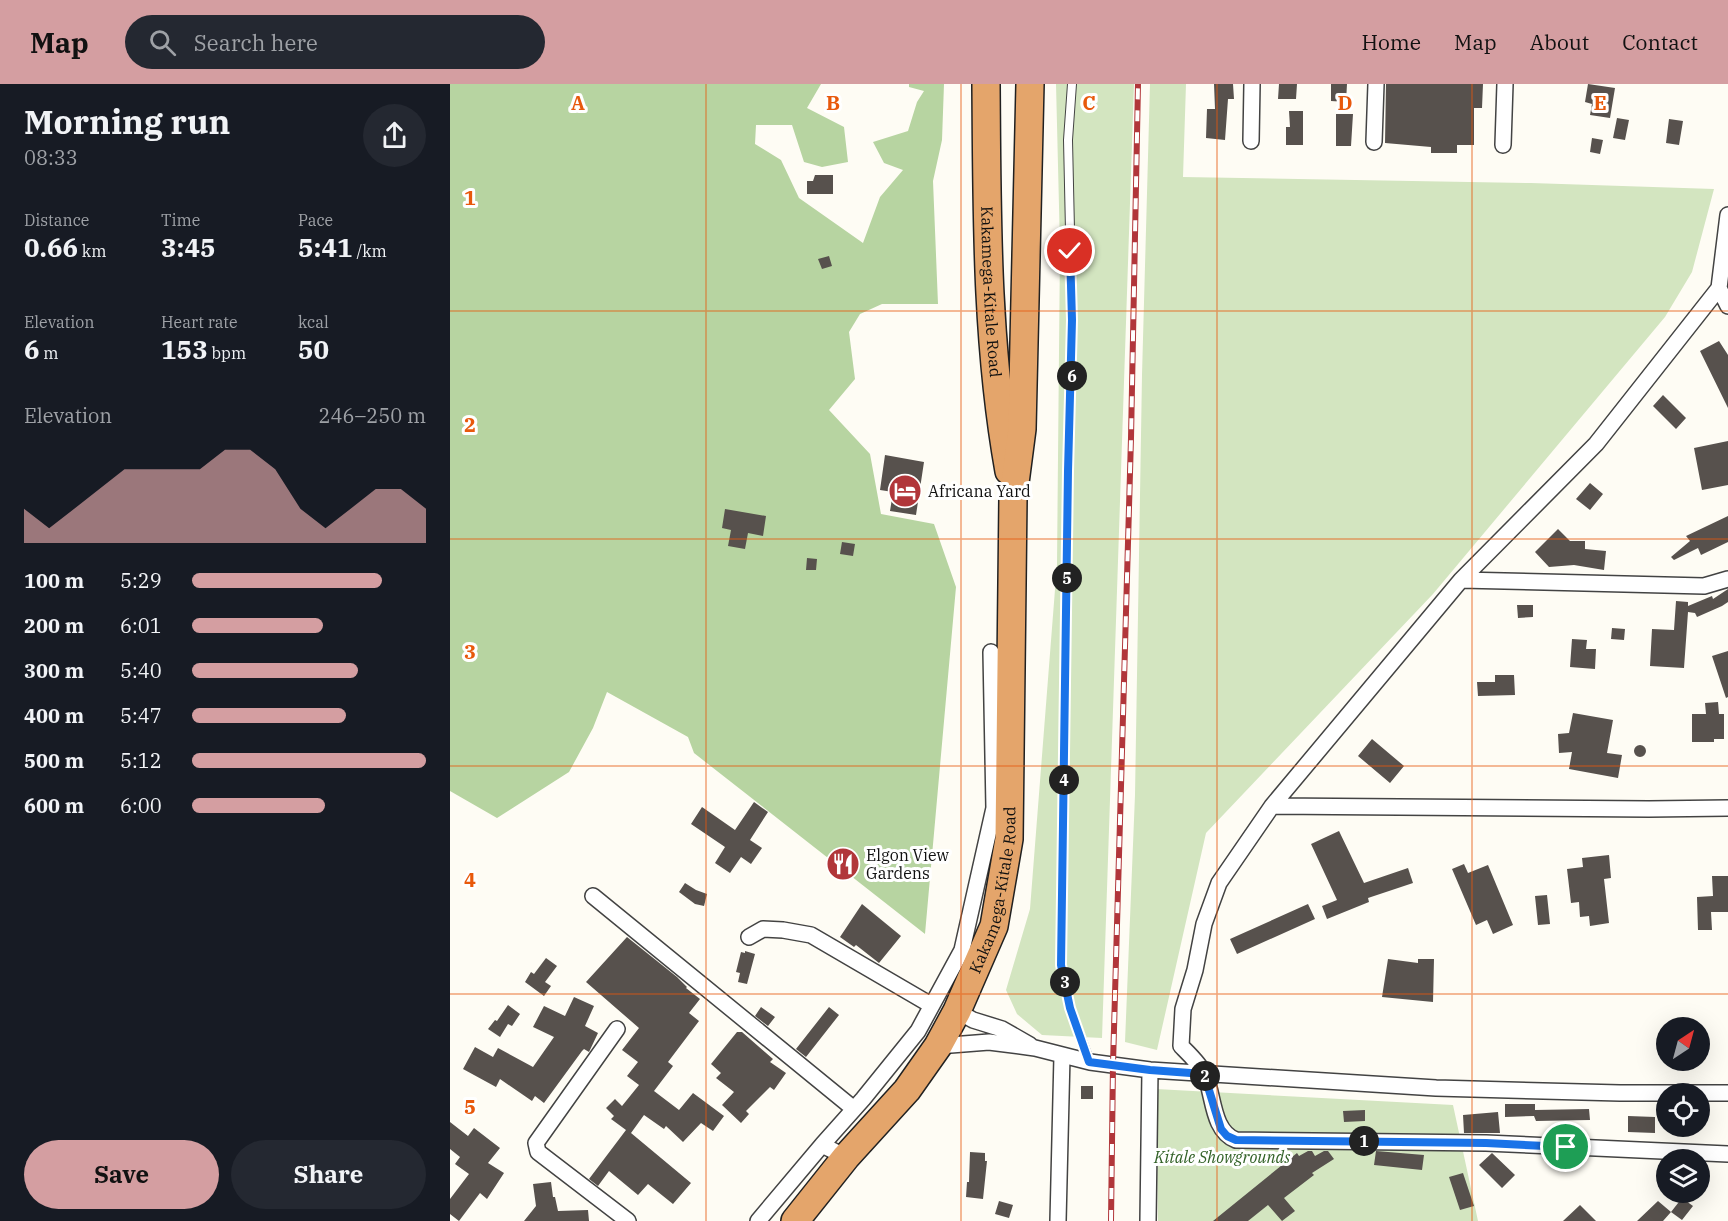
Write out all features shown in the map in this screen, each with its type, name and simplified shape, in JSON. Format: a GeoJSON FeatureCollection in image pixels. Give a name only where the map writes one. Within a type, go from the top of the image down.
{"type":"FeatureCollection","features":[{"type":"Feature","properties":{"kind":"highway","name":"Kakamega-Kitale Road"},"geometry":{"type":"LineString","coordinates":[[986,84],[988,268],[1001,427],[1013,498]]}},
{"type":"Feature","properties":{"kind":"highway","name":"Kakamega-Kitale Road"},"geometry":{"type":"LineString","coordinates":[[795,1221],[846,1157],[907,1090],[938,1046],[944,1008],[994,926],[1009,838],[1013,498],[1022,429],[1030,84]]}},
{"type":"Feature","properties":{"kind":"street"},"geometry":{"type":"LineString","coordinates":[[1251,141],[1252,84]]}},
{"type":"Feature","properties":{"kind":"street"},"geometry":{"type":"LineString","coordinates":[[1374,142],[1376,84]]}},
{"type":"Feature","properties":{"kind":"street"},"geometry":{"type":"LineString","coordinates":[[1503,145],[1505,84]]}},
{"type":"Feature","properties":{"kind":"street"},"geometry":{"type":"LineString","coordinates":[[1728,215],[1719,288],[1596,444],[1461,580],[1272,806],[1219,883],[1204,924],[1195,970],[1183,1009],[1181,1046],[1204,1074],[1221,1129],[1227,1136],[1236,1140],[1486,1143],[1728,1154]]}},
{"type":"Feature","properties":{"kind":"street"},"geometry":{"type":"LineString","coordinates":[[1719,288],[1728,306]]}},
{"type":"Feature","properties":{"kind":"street"},"geometry":{"type":"LineString","coordinates":[[1461,580],[1704,586],[1728,579]]}},
{"type":"Feature","properties":{"kind":"street"},"geometry":{"type":"LineString","coordinates":[[758,1221],[918,1030],[944,1008],[962,950],[994,808],[991,652]]}},
{"type":"Feature","properties":{"kind":"street"},"geometry":{"type":"LineString","coordinates":[[1272,806],[1728,808]]}},
{"type":"Feature","properties":{"kind":"street"},"geometry":{"type":"LineString","coordinates":[[593,896],[854,1109]]}},
{"type":"Feature","properties":{"kind":"street"},"geometry":{"type":"LineString","coordinates":[[749,937],[763,929],[811,935],[944,1008],[1010,1033],[1035,1048]]}},
{"type":"Feature","properties":{"kind":"street"},"geometry":{"type":"LineString","coordinates":[[617,1029],[536,1143],[536,1148],[538,1152],[628,1221]]}},
{"type":"Feature","properties":{"kind":"street"},"geometry":{"type":"LineString","coordinates":[[938,1046],[989,1042],[1035,1048],[1089,1062],[1204,1074],[1448,1088],[1620,1093],[1728,1093]]}},
{"type":"Feature","properties":{"kind":"street"},"geometry":{"type":"LineString","coordinates":[[1058,1221],[1062,1056]]}},
{"type":"Feature","properties":{"kind":"street"},"geometry":{"type":"LineString","coordinates":[[1148,1221],[1150,1070]]}},
{"type":"Feature","properties":{"kind":"street"},"geometry":{"type":"LineString","coordinates":[[822,1145],[846,1157]]}},
{"type":"Feature","properties":{"kind":"lane"},"geometry":{"type":"LineString","coordinates":[[1072,84],[1068,140],[1072,320],[1061,965],[1070,1008],[1089,1062]]}},
{"type":"Feature","properties":{"kind":"green space"},"geometry":{"type":"Polygon","coordinates":[[[450,84],[821,84],[807,108],[844,127],[848,162],[822,167],[804,162],[792,125],[756,125],[755,144],[781,160],[799,198],[863,243],[880,197],[903,170],[884,163],[873,142],[908,131],[917,102],[924,91],[909,87],[909,84],[944,84],[942,140],[933,181],[938,304],[882,304],[860,314],[849,332],[855,379],[829,410],[870,454],[881,514],[934,524],[956,587],[925,934],[694,753],[688,737],[607,692],[593,728],[569,772],[497,818],[450,791],[450,84]]]}},
{"type":"Feature","properties":{"kind":"green space"},"geometry":{"type":"Polygon","coordinates":[[[1056,84],[1134,84],[1102,1038],[1042,1035],[1017,1014],[1006,990],[1030,909],[1057,564],[1060,247],[1056,84]]]}},
{"type":"Feature","properties":{"kind":"green space"},"geometry":{"type":"Polygon","coordinates":[[[1150,84],[1186,84],[1183,177],[1531,183],[1714,189],[1692,272],[1665,317],[1433,594],[1206,833],[1157,1050],[1125,1042],[1135,795],[1142,375],[1150,84]]]}},
{"type":"Feature","properties":{"kind":"green space","name":"Kitale Showgrounds"},"geometry":{"type":"Polygon","coordinates":[[[1156,1089],[1453,1105],[1478,1221],[1158,1221],[1156,1089]]]}},
{"type":"Feature","properties":{"kind":"building"},"geometry":{"type":"Polygon","coordinates":[[[1214,84],[1233,84],[1234,99],[1228,99],[1225,140],[1206,138],[1207,109],[1215,109],[1214,84]]]}},
{"type":"Feature","properties":{"kind":"building"},"geometry":{"type":"Polygon","coordinates":[[[1279,84],[1297,84],[1296,99],[1278,99],[1279,84]]]}},
{"type":"Feature","properties":{"kind":"building"},"geometry":{"type":"Polygon","coordinates":[[[1331,84],[1347,84],[1346,102],[1331,101],[1331,84]]]}},
{"type":"Feature","properties":{"kind":"building"},"geometry":{"type":"Polygon","coordinates":[[[1386,84],[1483,84],[1482,108],[1474,108],[1474,145],[1457,145],[1457,153],[1431,153],[1431,147],[1385,143],[1386,84]]]}},
{"type":"Feature","properties":{"kind":"building"},"geometry":{"type":"Polygon","coordinates":[[[1588,84],[1615,88],[1610,118],[1590,115],[1592,104],[1585,102],[1588,84]]]}},
{"type":"Feature","properties":{"kind":"building"},"geometry":{"type":"Polygon","coordinates":[[[1289,111],[1303,111],[1303,145],[1286,145],[1286,127],[1290,127],[1289,111]]]}},
{"type":"Feature","properties":{"kind":"building"},"geometry":{"type":"Polygon","coordinates":[[[1336,114],[1353,114],[1351,146],[1336,146],[1336,114]]]}},
{"type":"Feature","properties":{"kind":"building"},"geometry":{"type":"Polygon","coordinates":[[[1617,118],[1629,120],[1625,140],[1613,138],[1617,118]]]}},
{"type":"Feature","properties":{"kind":"building"},"geometry":{"type":"Polygon","coordinates":[[[1669,119],[1683,121],[1679,145],[1666,143],[1669,119]]]}},
{"type":"Feature","properties":{"kind":"building"},"geometry":{"type":"Polygon","coordinates":[[[1592,138],[1603,140],[1600,154],[1590,152],[1592,138]]]}},
{"type":"Feature","properties":{"kind":"building"},"geometry":{"type":"Polygon","coordinates":[[[815,175],[833,175],[833,194],[807,194],[807,181],[813,181],[815,175]]]}},
{"type":"Feature","properties":{"kind":"building"},"geometry":{"type":"Polygon","coordinates":[[[829,256],[832,266],[822,269],[818,259],[829,256]]]}},
{"type":"Feature","properties":{"kind":"building"},"geometry":{"type":"Polygon","coordinates":[[[1719,341],[1728,355],[1728,408],[1700,351],[1719,341]]]}},
{"type":"Feature","properties":{"kind":"building"},"geometry":{"type":"Polygon","coordinates":[[[1663,395],[1686,418],[1676,429],[1653,406],[1663,395]]]}},
{"type":"Feature","properties":{"kind":"building"},"geometry":{"type":"Polygon","coordinates":[[[1728,441],[1728,485],[1702,490],[1694,448],[1728,441]]]}},
{"type":"Feature","properties":{"kind":"building"},"geometry":{"type":"Polygon","coordinates":[[[885,455],[924,462],[916,515],[890,511],[893,492],[880,490],[885,455]]]}},
{"type":"Feature","properties":{"kind":"building"},"geometry":{"type":"Polygon","coordinates":[[[1590,483],[1603,494],[1590,510],[1576,499],[1590,483]]]}},
{"type":"Feature","properties":{"kind":"building"},"geometry":{"type":"Polygon","coordinates":[[[725,509],[766,516],[763,536],[748,533],[745,549],[728,546],[731,530],[722,528],[725,509]]]}},
{"type":"Feature","properties":{"kind":"building"},"geometry":{"type":"Polygon","coordinates":[[[1728,516],[1728,542],[1701,555],[1698,548],[1674,560],[1671,557],[1690,541],[1686,536],[1728,516]]]}},
{"type":"Feature","properties":{"kind":"building"},"geometry":{"type":"Polygon","coordinates":[[[1558,529],[1570,541],[1585,541],[1585,549],[1606,551],[1604,570],[1574,565],[1549,567],[1535,552],[1558,529]]]}},
{"type":"Feature","properties":{"kind":"building"},"geometry":{"type":"Polygon","coordinates":[[[842,542],[855,544],[853,556],[840,554],[842,542]]]}},
{"type":"Feature","properties":{"kind":"building"},"geometry":{"type":"Polygon","coordinates":[[[807,558],[817,559],[816,570],[806,570],[807,558]]]}},
{"type":"Feature","properties":{"kind":"building"},"geometry":{"type":"Polygon","coordinates":[[[1728,589],[1728,602],[1722,606],[1697,617],[1695,613],[1688,612],[1684,668],[1650,666],[1652,629],[1674,630],[1676,601],[1688,602],[1688,606],[1712,596],[1713,599],[1728,589]]]}},
{"type":"Feature","properties":{"kind":"building"},"geometry":{"type":"Polygon","coordinates":[[[1517,605],[1533,605],[1533,617],[1518,618],[1517,605]]]}},
{"type":"Feature","properties":{"kind":"building"},"geometry":{"type":"Polygon","coordinates":[[[1612,628],[1625,629],[1624,640],[1611,639],[1612,628]]]}},
{"type":"Feature","properties":{"kind":"building"},"geometry":{"type":"Polygon","coordinates":[[[1572,639],[1587,640],[1586,649],[1596,649],[1595,669],[1570,667],[1572,639]]]}},
{"type":"Feature","properties":{"kind":"building"},"geometry":{"type":"Polygon","coordinates":[[[1728,651],[1728,697],[1726,698],[1712,656],[1728,651]]]}},
{"type":"Feature","properties":{"kind":"building"},"geometry":{"type":"Polygon","coordinates":[[[1495,675],[1514,675],[1515,695],[1478,696],[1477,682],[1495,682],[1495,675]]]}},
{"type":"Feature","properties":{"kind":"building"},"geometry":{"type":"Polygon","coordinates":[[[1718,702],[1719,714],[1724,714],[1724,739],[1714,739],[1714,742],[1692,742],[1692,714],[1706,714],[1705,703],[1718,702]]]}},
{"type":"Feature","properties":{"kind":"building"},"geometry":{"type":"Polygon","coordinates":[[[1573,713],[1613,720],[1607,753],[1622,755],[1618,778],[1569,769],[1572,752],[1559,753],[1558,734],[1569,733],[1573,713]]]}},
{"type":"Feature","properties":{"kind":"building"},"geometry":{"type":"Polygon","coordinates":[[[1372,739],[1404,766],[1390,783],[1358,756],[1372,739]]]}},
{"type":"Feature","properties":{"kind":"building"},"geometry":{"type":"Polygon","coordinates":[[[1642,745],[1646,751],[1642,757],[1638,757],[1634,749],[1642,745]]]}},
{"type":"Feature","properties":{"kind":"building"},"geometry":{"type":"Polygon","coordinates":[[[754,802],[768,812],[750,840],[762,848],[751,864],[741,857],[730,873],[715,863],[725,847],[691,824],[702,807],[735,830],[754,802]]]}},
{"type":"Feature","properties":{"kind":"building"},"geometry":{"type":"Polygon","coordinates":[[[1339,831],[1364,883],[1408,868],[1413,883],[1368,898],[1369,902],[1327,919],[1322,906],[1337,900],[1311,844],[1339,831]]]}},
{"type":"Feature","properties":{"kind":"building"},"geometry":{"type":"Polygon","coordinates":[[[1609,855],[1611,878],[1604,879],[1609,923],[1590,926],[1589,916],[1580,917],[1579,902],[1571,903],[1567,869],[1583,867],[1582,858],[1609,855]]]}},
{"type":"Feature","properties":{"kind":"building"},"geometry":{"type":"Polygon","coordinates":[[[1464,864],[1468,873],[1488,865],[1513,925],[1493,934],[1487,920],[1476,925],[1452,869],[1464,864]]]}},
{"type":"Feature","properties":{"kind":"building"},"geometry":{"type":"Polygon","coordinates":[[[1712,876],[1728,876],[1728,912],[1711,912],[1712,930],[1698,930],[1697,897],[1713,896],[1712,876]]]}},
{"type":"Feature","properties":{"kind":"building"},"geometry":{"type":"Polygon","coordinates":[[[685,883],[707,894],[704,906],[695,904],[679,892],[685,883]]]}},
{"type":"Feature","properties":{"kind":"building"},"geometry":{"type":"Polygon","coordinates":[[[1547,895],[1550,924],[1538,925],[1535,896],[1547,895]]]}},
{"type":"Feature","properties":{"kind":"building"},"geometry":{"type":"Polygon","coordinates":[[[862,904],[901,936],[879,963],[856,945],[854,947],[840,937],[862,904]]]}},
{"type":"Feature","properties":{"kind":"building"},"geometry":{"type":"Polygon","coordinates":[[[1308,904],[1315,919],[1237,954],[1230,939],[1308,904]]]}},
{"type":"Feature","properties":{"kind":"building"},"geometry":{"type":"Polygon","coordinates":[[[627,937],[677,977],[700,999],[689,1013],[699,1021],[668,1062],[673,1066],[654,1091],[679,1110],[693,1093],[724,1116],[713,1131],[701,1123],[683,1142],[666,1126],[664,1129],[644,1115],[631,1133],[691,1183],[673,1204],[648,1184],[638,1195],[609,1171],[598,1186],[589,1179],[626,1130],[611,1119],[614,1116],[606,1108],[615,1099],[622,1106],[639,1085],[627,1076],[638,1062],[622,1050],[639,1028],[586,982],[627,937]]]}},
{"type":"Feature","properties":{"kind":"building"},"geometry":{"type":"Polygon","coordinates":[[[745,951],[755,954],[747,984],[738,982],[740,973],[736,972],[741,952],[745,953],[745,951]]]}},
{"type":"Feature","properties":{"kind":"building"},"geometry":{"type":"Polygon","coordinates":[[[546,958],[557,966],[545,982],[551,986],[544,996],[525,982],[531,972],[534,974],[546,958]]]}},
{"type":"Feature","properties":{"kind":"building"},"geometry":{"type":"Polygon","coordinates":[[[1388,959],[1418,963],[1418,959],[1434,959],[1433,1002],[1382,997],[1388,959]]]}},
{"type":"Feature","properties":{"kind":"building"},"geometry":{"type":"Polygon","coordinates":[[[574,997],[594,1006],[585,1026],[598,1033],[589,1052],[584,1049],[582,1051],[544,1103],[535,1096],[532,1101],[500,1079],[496,1087],[463,1069],[475,1047],[493,1057],[498,1048],[533,1067],[554,1037],[533,1027],[544,1006],[565,1016],[574,997]]]}},
{"type":"Feature","properties":{"kind":"building"},"geometry":{"type":"Polygon","coordinates":[[[508,1005],[520,1014],[512,1026],[508,1024],[500,1037],[488,1029],[508,1005]]]}},
{"type":"Feature","properties":{"kind":"building"},"geometry":{"type":"Polygon","coordinates":[[[761,1007],[775,1017],[768,1026],[755,1016],[761,1007]]]}},
{"type":"Feature","properties":{"kind":"building"},"geometry":{"type":"Polygon","coordinates":[[[829,1007],[839,1015],[806,1057],[796,1049],[829,1007]]]}},
{"type":"Feature","properties":{"kind":"building"},"geometry":{"type":"Polygon","coordinates":[[[737,1032],[742,1032],[773,1059],[770,1062],[786,1073],[774,1090],[770,1087],[746,1111],[749,1114],[741,1123],[722,1105],[734,1092],[716,1078],[721,1073],[711,1064],[737,1032]]]}},
{"type":"Feature","properties":{"kind":"building"},"geometry":{"type":"Polygon","coordinates":[[[1081,1086],[1093,1086],[1093,1099],[1081,1099],[1081,1086]]]}},
{"type":"Feature","properties":{"kind":"building"},"geometry":{"type":"Polygon","coordinates":[[[1505,1104],[1535,1104],[1535,1110],[1589,1109],[1590,1120],[1536,1121],[1534,1116],[1505,1117],[1505,1104]]]}},
{"type":"Feature","properties":{"kind":"building"},"geometry":{"type":"Polygon","coordinates":[[[1365,1110],[1365,1121],[1344,1122],[1343,1111],[1365,1110]]]}},
{"type":"Feature","properties":{"kind":"building"},"geometry":{"type":"Polygon","coordinates":[[[1498,1112],[1500,1133],[1464,1133],[1463,1115],[1498,1112]]]}},
{"type":"Feature","properties":{"kind":"building"},"geometry":{"type":"Polygon","coordinates":[[[1628,1116],[1655,1117],[1655,1133],[1628,1132],[1628,1116]]]}},
{"type":"Feature","properties":{"kind":"building"},"geometry":{"type":"Polygon","coordinates":[[[450,1122],[468,1136],[474,1128],[500,1148],[488,1163],[504,1173],[487,1199],[480,1193],[459,1221],[450,1214],[450,1199],[469,1174],[455,1164],[460,1157],[450,1149],[450,1122]]]}},
{"type":"Feature","properties":{"kind":"building"},"geometry":{"type":"Polygon","coordinates":[[[1312,1151],[1315,1156],[1328,1151],[1334,1159],[1312,1173],[1314,1175],[1284,1198],[1295,1211],[1282,1221],[1268,1205],[1248,1221],[1213,1221],[1297,1153],[1299,1156],[1312,1151]]]}},
{"type":"Feature","properties":{"kind":"building"},"geometry":{"type":"Polygon","coordinates":[[[1376,1151],[1424,1155],[1422,1170],[1374,1165],[1376,1151]]]}},
{"type":"Feature","properties":{"kind":"building"},"geometry":{"type":"Polygon","coordinates":[[[970,1152],[985,1153],[985,1161],[987,1161],[983,1199],[966,1197],[970,1152]]]}},
{"type":"Feature","properties":{"kind":"building"},"geometry":{"type":"Polygon","coordinates":[[[1492,1153],[1515,1175],[1502,1188],[1479,1165],[1492,1153]]]}},
{"type":"Feature","properties":{"kind":"building"},"geometry":{"type":"Polygon","coordinates":[[[1463,1173],[1474,1206],[1460,1210],[1449,1177],[1463,1173]]]}},
{"type":"Feature","properties":{"kind":"building"},"geometry":{"type":"Polygon","coordinates":[[[551,1182],[558,1211],[588,1210],[589,1221],[524,1221],[536,1206],[533,1184],[551,1182]]]}},
{"type":"Feature","properties":{"kind":"building"},"geometry":{"type":"Polygon","coordinates":[[[999,1201],[1013,1205],[1009,1218],[995,1214],[999,1201]]]}},
{"type":"Feature","properties":{"kind":"building"},"geometry":{"type":"Polygon","coordinates":[[[1656,1203],[1660,1203],[1671,1212],[1663,1221],[1637,1221],[1656,1203]]]}},
{"type":"Feature","properties":{"kind":"building"},"geometry":{"type":"Polygon","coordinates":[[[1678,1203],[1689,1203],[1693,1206],[1682,1220],[1671,1212],[1678,1203]]]}},
{"type":"Feature","properties":{"kind":"building"},"geometry":{"type":"Polygon","coordinates":[[[1580,1205],[1596,1221],[1563,1221],[1580,1205]]]}},
{"type":"Feature","properties":{"kind":"railway"},"geometry":{"type":"LineString","coordinates":[[1111,1221],[1138,84]]}},
{"type":"Feature","properties":{"kind":"place","name":"Africana Yard"},"geometry":{"type":"Point","coordinates":[905,491]}},
{"type":"Feature","properties":{"kind":"place","name":"Elgon View Gardens"},"geometry":{"type":"Point","coordinates":[843,864]}},
{"type":"Feature","properties":{"kind":"route"},"geometry":{"type":"LineString","coordinates":[[1070,251],[1071,405],[1068,471],[1061,965],[1070,1008],[1089,1062],[1204,1074],[1221,1129],[1227,1136],[1236,1140],[1486,1143],[1566,1147]]}}]}
